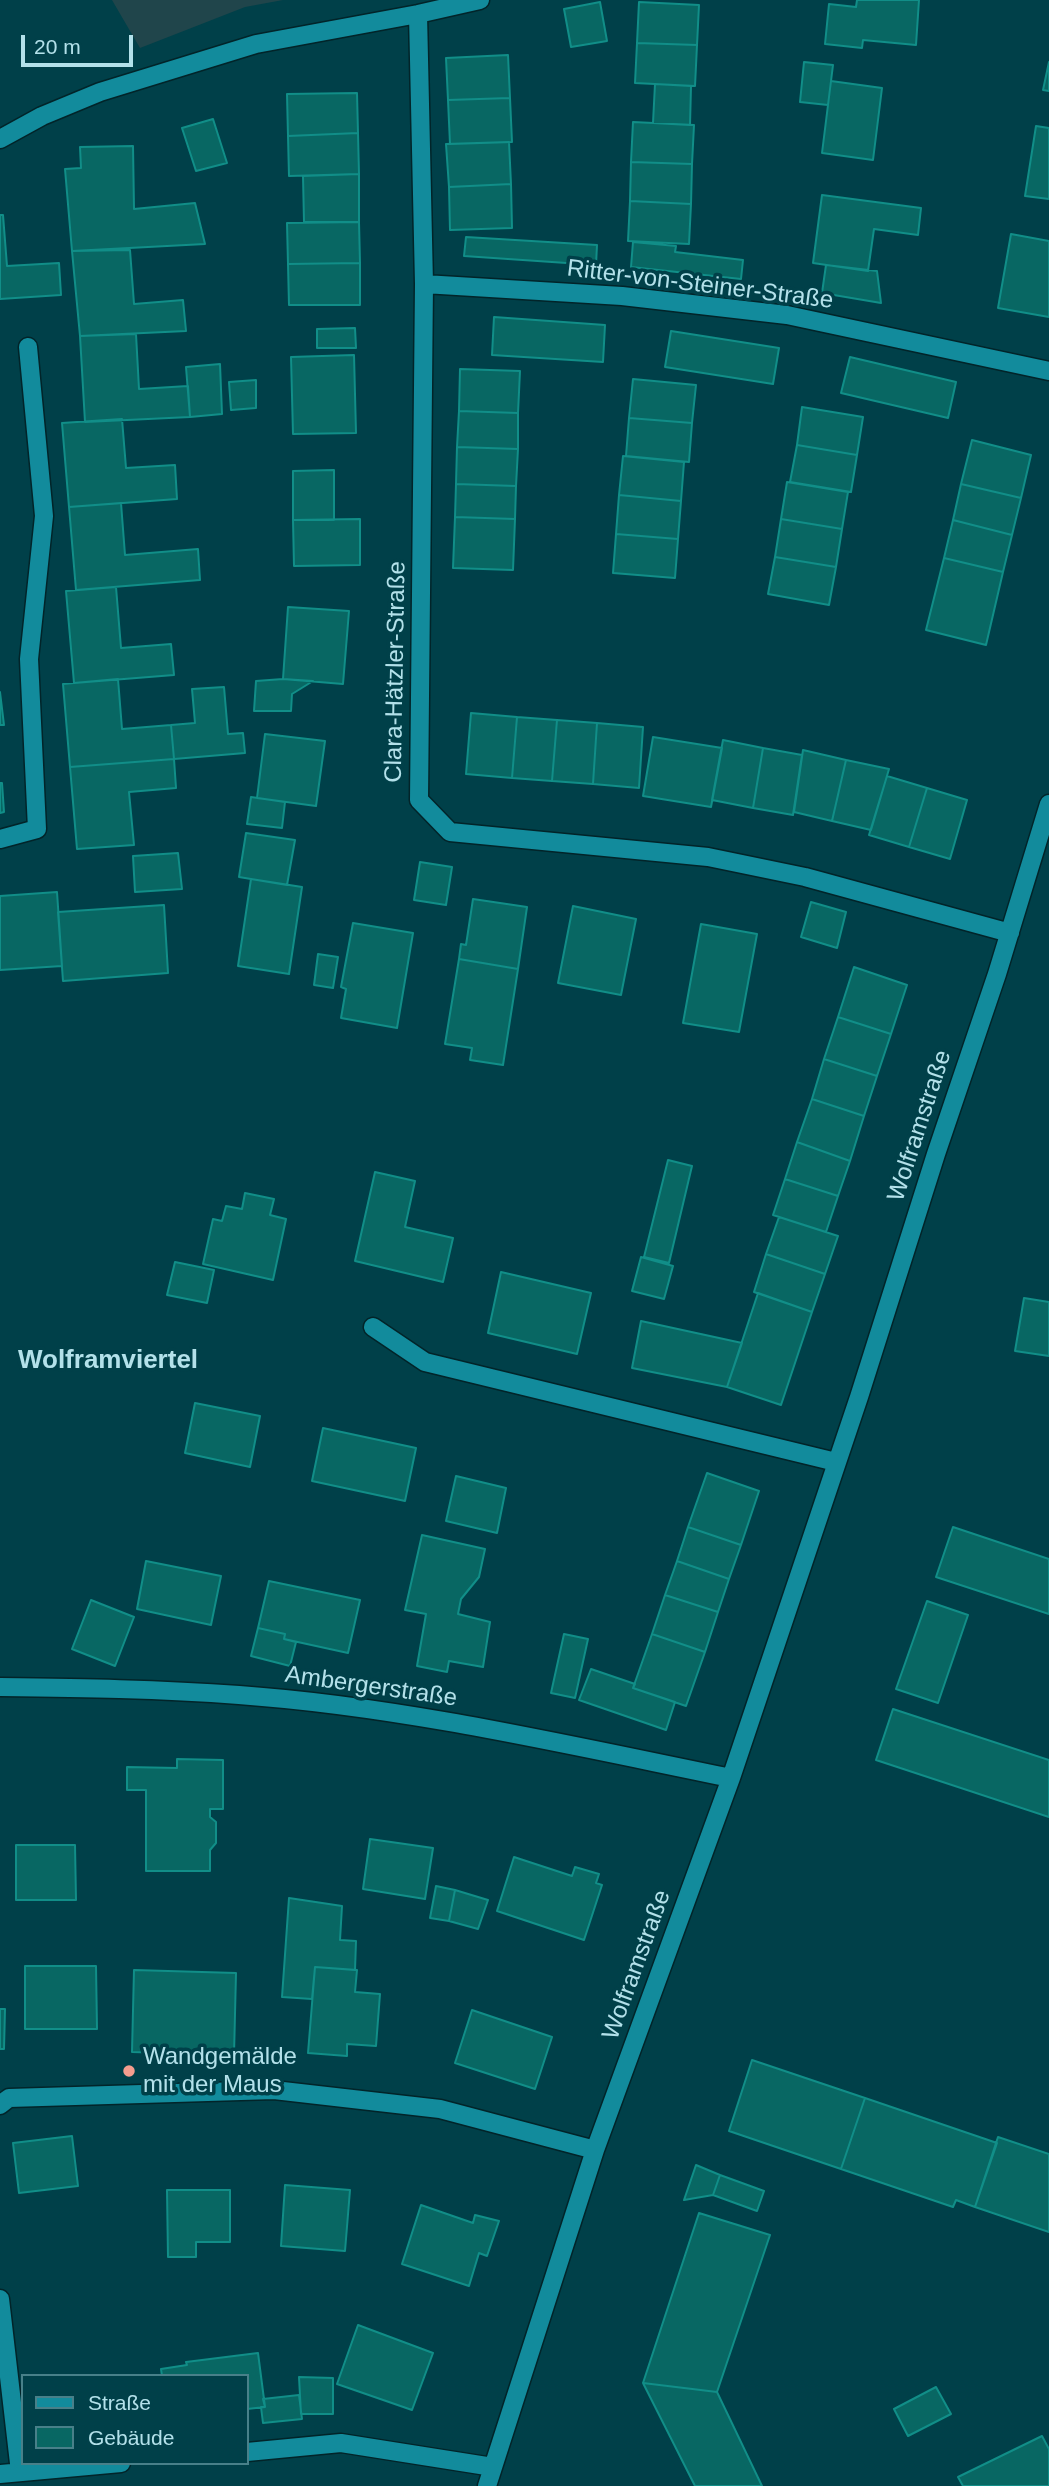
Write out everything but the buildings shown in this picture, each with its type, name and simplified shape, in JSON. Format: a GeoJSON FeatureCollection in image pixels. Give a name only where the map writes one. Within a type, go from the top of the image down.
{"type":"FeatureCollection","features":[{"type":"Feature","properties":{"kind":"street"},"geometry":{"type":"LineString","coordinates":[[0,139],[42,116],[100,92],[256,44],[480,0]]}},
{"type":"Feature","properties":{"kind":"street","name":"Clara-Hätzler-Straße"},"geometry":{"type":"LineString","coordinates":[[418,14],[424,284],[419,800],[450,832],[708,857],[805,877],[1010,933]]}},
{"type":"Feature","properties":{"kind":"street","name":"Ritter-von-Steiner-Straße"},"geometry":{"type":"LineString","coordinates":[[424,284],[622,296],[787,315],[1049,371]]}},
{"type":"Feature","properties":{"kind":"street"},"geometry":{"type":"LineString","coordinates":[[0,839],[37,828],[29,659],[44,516],[28,347]]}},
{"type":"Feature","properties":{"kind":"street","name":"Wolframstraße"},"geometry":{"type":"LineString","coordinates":[[487,2486],[595,2150],[731,1778],[1010,933],[1049,804]]}},
{"type":"Feature","properties":{"kind":"street"},"geometry":{"type":"LineString","coordinates":[[373,1327],[425,1362],[836,1462]]}},
{"type":"Feature","properties":{"kind":"street","name":"Ambergerstraße"},"geometry":{"type":"LineString","coordinates":[[0,1687],[110,1688],[240,1695],[393,1713],[478,1727],[731,1778]]}},
{"type":"Feature","properties":{"kind":"street"},"geometry":{"type":"LineString","coordinates":[[0,2105],[9,2098],[274,2090],[440,2109],[595,2150]]}},
{"type":"Feature","properties":{"kind":"street"},"geometry":{"type":"LineString","coordinates":[[0,2299],[20,2472]]}},
{"type":"Feature","properties":{"kind":"street"},"geometry":{"type":"LineString","coordinates":[[248,2452],[341,2443],[493,2467]]}},
{"type":"Feature","properties":{"kind":"street"},"geometry":{"type":"LineString","coordinates":[[0,2474],[99,2465]]}},
{"type":"Feature","properties":{"kind":"shaded area"},"geometry":{"type":"Polygon","coordinates":[[[112,0],[283,0],[245,7],[140,48],[112,0]]]}},
{"type":"Feature","properties":{"kind":"place","name":"Wandgemälde mit der Maus"},"geometry":{"type":"Point","coordinates":[129,2071]}},
{"type":"Feature","properties":{"kind":"district","name":"Wolframviertel"},"geometry":{"type":"Point","coordinates":[108,1361]}}]}
